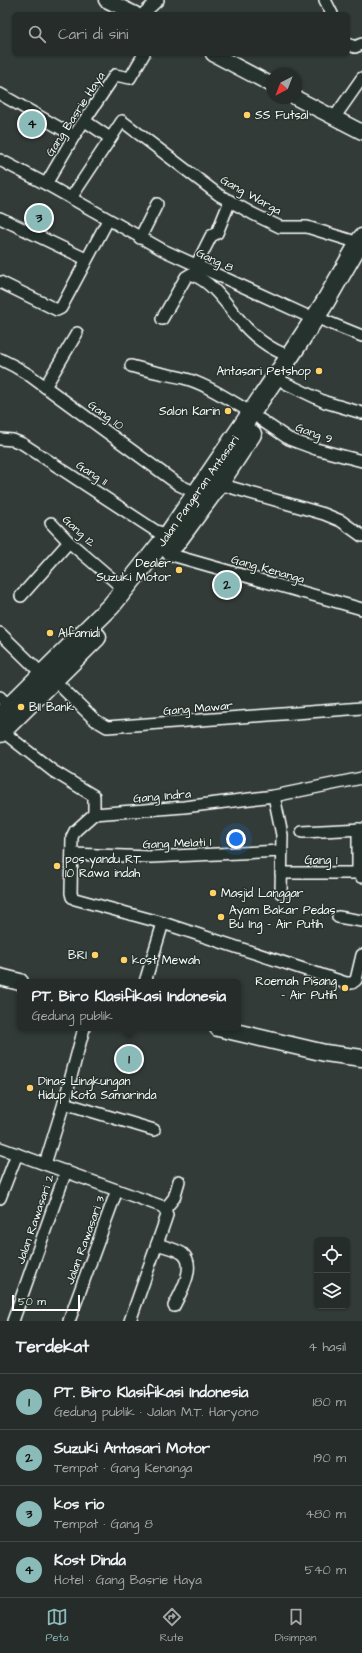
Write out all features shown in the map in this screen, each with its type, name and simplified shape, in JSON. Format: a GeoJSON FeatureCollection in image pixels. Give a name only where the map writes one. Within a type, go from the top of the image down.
{"type":"FeatureCollection","features":[{"type":"Feature","properties":{"kind":"highway","name":"Jalan Pangeran Antasari"},"geometry":{"type":"LineString","coordinates":[[256,417],[285,383],[361,241]]}},
{"type":"Feature","properties":{"kind":"highway","name":"Jalan Pangeran Antasari"},"geometry":{"type":"LineString","coordinates":[[2,719],[111,623],[168,554],[213,480],[256,417],[290,356],[362,264]]}},
{"type":"Feature","properties":{"kind":"highway","name":"Jalan Pangeran Antasari"},"geometry":{"type":"LineString","coordinates":[[2,719],[48,677],[125,590],[168,535],[196,493],[213,480]]}},
{"type":"Feature","properties":{"kind":"main road"},"geometry":{"type":"LineString","coordinates":[[0,977],[17,981]]}},
{"type":"Feature","properties":{"kind":"main road"},"geometry":{"type":"LineString","coordinates":[[231,1031],[325,1053],[362,1058]]}},
{"type":"Feature","properties":{"kind":"street"},"geometry":{"type":"LineString","coordinates":[[106,0],[131,12]]}},
{"type":"Feature","properties":{"kind":"street"},"geometry":{"type":"LineString","coordinates":[[144,12],[158,0]]}},
{"type":"Feature","properties":{"kind":"street"},"geometry":{"type":"LineString","coordinates":[[325,0],[331,12]]}},
{"type":"Feature","properties":{"kind":"street"},"geometry":{"type":"LineString","coordinates":[[350,45],[355,47],[362,44]]}},
{"type":"Feature","properties":{"kind":"street","name":"Gang Basrie Haya"},"geometry":{"type":"LineString","coordinates":[[46,184],[74,136],[115,74],[130,78],[143,56]]}},
{"type":"Feature","properties":{"kind":"street"},"geometry":{"type":"LineString","coordinates":[[217,56],[266,82]]}},
{"type":"Feature","properties":{"kind":"street"},"geometry":{"type":"LineString","coordinates":[[334,118],[362,78]]}},
{"type":"Feature","properties":{"kind":"street"},"geometry":{"type":"LineString","coordinates":[[0,94],[74,136]]}},
{"type":"Feature","properties":{"kind":"street"},"geometry":{"type":"LineString","coordinates":[[302,101],[362,132]]}},
{"type":"Feature","properties":{"kind":"street"},"geometry":{"type":"LineString","coordinates":[[71,198],[110,138],[85,121]]}},
{"type":"Feature","properties":{"kind":"street","name":"Gang Warga"},"geometry":{"type":"LineString","coordinates":[[110,138],[122,122],[125,123],[219,195],[280,227],[307,227],[361,241]]}},
{"type":"Feature","properties":{"kind":"street","name":"Gang 8"},"geometry":{"type":"LineString","coordinates":[[0,160],[46,184],[140,238],[196,266],[319,320],[362,336]]}},
{"type":"Feature","properties":{"kind":"street"},"geometry":{"type":"LineString","coordinates":[[196,266],[211,236],[217,233],[230,201]]}},
{"type":"Feature","properties":{"kind":"street"},"geometry":{"type":"LineString","coordinates":[[140,238],[157,204]]}},
{"type":"Feature","properties":{"kind":"street"},"geometry":{"type":"LineString","coordinates":[[0,218],[86,259]]}},
{"type":"Feature","properties":{"kind":"street"},"geometry":{"type":"LineString","coordinates":[[0,282],[57,310],[61,308],[108,220]]}},
{"type":"Feature","properties":{"kind":"street"},"geometry":{"type":"LineString","coordinates":[[162,319],[186,277],[191,274],[212,287],[239,320],[255,336],[276,352],[290,356]]}},
{"type":"Feature","properties":{"kind":"street"},"geometry":{"type":"LineString","coordinates":[[44,387],[77,333]]}},
{"type":"Feature","properties":{"kind":"street","name":"Gang 10"},"geometry":{"type":"LineString","coordinates":[[0,359],[14,366],[44,387],[179,485],[196,493]]}},
{"type":"Feature","properties":{"kind":"street","name":"Gang 9"},"geometry":{"type":"LineString","coordinates":[[131,366],[154,373],[183,378],[209,389],[289,439],[316,449],[362,461]]}},
{"type":"Feature","properties":{"kind":"street"},"geometry":{"type":"LineString","coordinates":[[285,383],[326,402],[362,413]]}},
{"type":"Feature","properties":{"kind":"street","name":"Gang 11"},"geometry":{"type":"LineString","coordinates":[[0,439],[13,440],[23,444],[156,531],[168,535]]}},
{"type":"Feature","properties":{"kind":"street"},"geometry":{"type":"LineString","coordinates":[[213,480],[324,514],[341,521],[362,536]]}},
{"type":"Feature","properties":{"kind":"street","name":"Gang 12"},"geometry":{"type":"LineString","coordinates":[[51,523],[69,542],[125,590]]}},
{"type":"Feature","properties":{"kind":"street"},"geometry":{"type":"LineString","coordinates":[[21,596],[69,542]]}},
{"type":"Feature","properties":{"kind":"street","name":"Gang Kenanga"},"geometry":{"type":"LineString","coordinates":[[168,554],[362,609]]}},
{"type":"Feature","properties":{"kind":"street","name":"Gang Mawar"},"geometry":{"type":"LineString","coordinates":[[0,632],[95,720],[108,727],[362,708]]}},
{"type":"Feature","properties":{"kind":"street"},"geometry":{"type":"LineString","coordinates":[[2,719],[53,771],[94,796],[94,814],[74,833],[71,893],[72,897],[75,899],[163,923],[346,983],[352,983],[356,980],[362,955]]}},
{"type":"Feature","properties":{"kind":"street","name":"Gang Indra"},"geometry":{"type":"LineString","coordinates":[[94,814],[184,808],[274,796],[362,778]]}},
{"type":"Feature","properties":{"kind":"street"},"geometry":{"type":"LineString","coordinates":[[274,796],[282,835],[281,893]]}},
{"type":"Feature","properties":{"kind":"street"},"geometry":{"type":"LineString","coordinates":[[302,832],[360,829],[361,874]]}},
{"type":"Feature","properties":{"kind":"street","name":"Gang Melati 1"},"geometry":{"type":"LineString","coordinates":[[72,854],[151,857],[282,851]]}},
{"type":"Feature","properties":{"kind":"street","name":"Gang 1"},"geometry":{"type":"LineString","coordinates":[[281,873],[361,874]]}},
{"type":"Feature","properties":{"kind":"street"},"geometry":{"type":"LineString","coordinates":[[338,917],[362,921]]}},
{"type":"Feature","properties":{"kind":"street"},"geometry":{"type":"LineString","coordinates":[[146,979],[163,923]]}},
{"type":"Feature","properties":{"kind":"street"},"geometry":{"type":"LineString","coordinates":[[45,1164],[64,1103],[83,1031]]}},
{"type":"Feature","properties":{"kind":"street"},"geometry":{"type":"LineString","coordinates":[[64,1103],[154,1130]]}},
{"type":"Feature","properties":{"kind":"street"},"geometry":{"type":"LineString","coordinates":[[0,1148],[66,1171],[165,1209]]}},
{"type":"Feature","properties":{"kind":"street"},"geometry":{"type":"LineString","coordinates":[[0,1198],[17,1154]]}},
{"type":"Feature","properties":{"kind":"street","name":"Jalan Rawasari 2"},"geometry":{"type":"LineString","coordinates":[[13,1321],[66,1171]]}},
{"type":"Feature","properties":{"kind":"street"},"geometry":{"type":"LineString","coordinates":[[130,1321],[157,1244],[166,1215],[165,1209],[174,1198],[179,1181]]}},
{"type":"Feature","properties":{"kind":"street","name":"Jalan Rawasari 3"},"geometry":{"type":"LineString","coordinates":[[69,1321],[117,1190]]}},
{"type":"Feature","properties":{"kind":"street"},"geometry":{"type":"LineString","coordinates":[[157,1244],[182,1253],[186,1258],[188,1276],[174,1306]]}},
{"type":"Feature","properties":{"kind":"place","name":"SS Futsal"},"geometry":{"type":"Point","coordinates":[247,115]}},
{"type":"Feature","properties":{"kind":"place","name":"Kost Dinda"},"geometry":{"type":"Point","coordinates":[32,124]}},
{"type":"Feature","properties":{"kind":"place","name":"kos rio"},"geometry":{"type":"Point","coordinates":[39,218]}},
{"type":"Feature","properties":{"kind":"place","name":"Antasari Petshop"},"geometry":{"type":"Point","coordinates":[319,371]}},
{"type":"Feature","properties":{"kind":"place","name":"Salon Karin"},"geometry":{"type":"Point","coordinates":[228,411]}},
{"type":"Feature","properties":{"kind":"place","name":"Dealer Suzuki Motor"},"geometry":{"type":"Point","coordinates":[179,570]}},
{"type":"Feature","properties":{"kind":"place","name":"Suzuki Antasari Motor"},"geometry":{"type":"Point","coordinates":[227,585]}},
{"type":"Feature","properties":{"kind":"place","name":"Alfamidi"},"geometry":{"type":"Point","coordinates":[50,633]}},
{"type":"Feature","properties":{"kind":"place","name":"BII Bank"},"geometry":{"type":"Point","coordinates":[21,707]}},
{"type":"Feature","properties":{"kind":"place","name":"pos yandu RT 10 Rawa indah"},"geometry":{"type":"Point","coordinates":[57,866]}},
{"type":"Feature","properties":{"kind":"place","name":"Masjid Langgar"},"geometry":{"type":"Point","coordinates":[213,893]}},
{"type":"Feature","properties":{"kind":"place","name":"Ayam Bakar Pedas Bu Ing - Air Putih"},"geometry":{"type":"Point","coordinates":[221,917]}},
{"type":"Feature","properties":{"kind":"place","name":"BRI"},"geometry":{"type":"Point","coordinates":[95,955]}},
{"type":"Feature","properties":{"kind":"place","name":"kost Mewah"},"geometry":{"type":"Point","coordinates":[124,960]}},
{"type":"Feature","properties":{"kind":"place","name":"Roemah Pisang - Air Putih"},"geometry":{"type":"Point","coordinates":[345,988]}},
{"type":"Feature","properties":{"kind":"place","name":"PT. Biro Klasifikasi Indonesia"},"geometry":{"type":"Point","coordinates":[129,1059]}},
{"type":"Feature","properties":{"kind":"place","name":"Dinas Lingkungan Hidup Kota Samarinda"},"geometry":{"type":"Point","coordinates":[30,1088]}}]}
